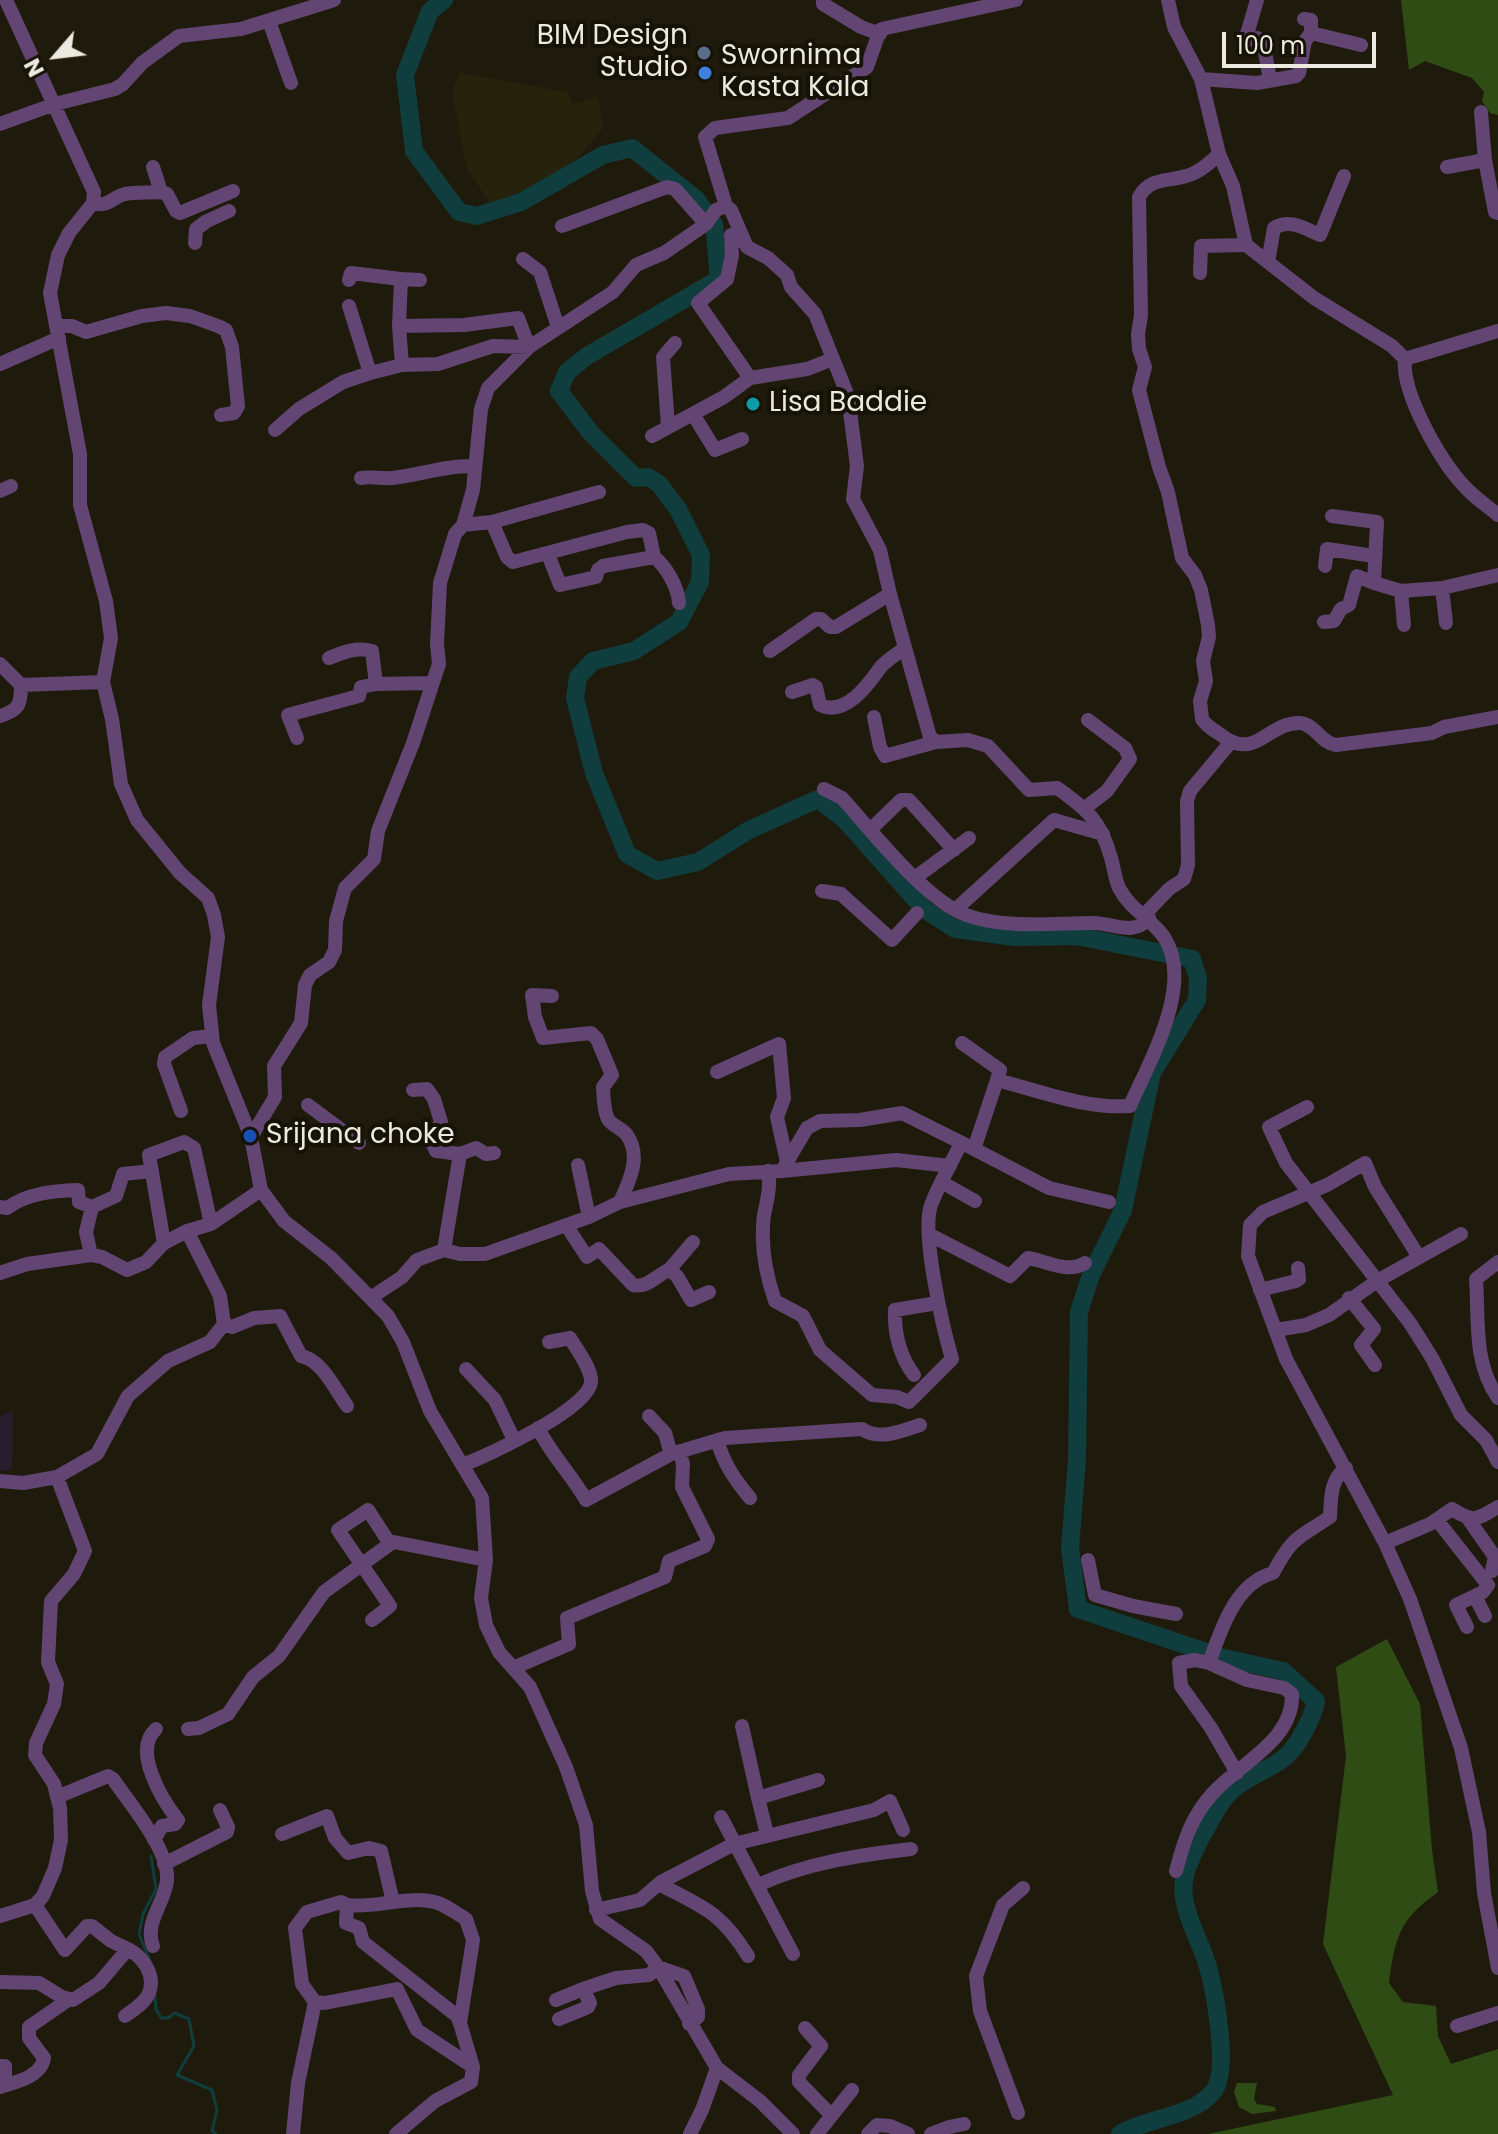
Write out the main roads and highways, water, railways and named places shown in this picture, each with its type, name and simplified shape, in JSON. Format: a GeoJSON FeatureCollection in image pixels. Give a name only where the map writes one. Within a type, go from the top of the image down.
{"type":"FeatureCollection","features":[{"type":"Feature","properties":{"kind":"waterway"},"geometry":{"type":"LineString","coordinates":[[444,0],[430,11],[405,75],[414,151],[459,212],[477,216],[521,202],[603,155],[632,148],[696,199],[714,224],[719,279],[587,356],[567,372],[559,391],[590,432],[636,478],[648,477],[659,484],[678,509],[701,555],[700,582],[679,622],[634,651],[593,661],[578,677],[575,698],[594,773],[627,854],[657,871],[698,862],[749,830],[818,799],[845,820],[924,909],[955,929],[1015,937],[1077,936],[1192,959],[1198,978],[1197,1000],[1152,1073],[1123,1210],[1091,1275],[1079,1312],[1077,1460],[1070,1548],[1078,1609],[1224,1658],[1283,1671],[1316,1701],[1304,1731],[1289,1753],[1241,1783],[1223,1800],[1196,1847],[1185,1877],[1183,1890],[1188,1916],[1208,1967],[1217,2012],[1221,2050],[1218,2082],[1213,2092],[1193,2107],[1120,2134]]}},
{"type":"Feature","properties":{"kind":"waterway"},"geometry":{"type":"LineString","coordinates":[[150,1961],[139,1934],[143,1914],[156,1889],[151,1856]]}},
{"type":"Feature","properties":{"kind":"waterway"},"geometry":{"type":"LineString","coordinates":[[155,1996],[156,2009],[161,2018],[175,2013],[189,2019],[194,2046],[177,2075],[212,2090],[217,2110],[212,2131],[216,2134]]}},
{"type":"Feature","properties":{"kind":"place","name":"BIM Design Studio"},"geometry":{"type":"Point","coordinates":[704,53]}},
{"type":"Feature","properties":{"kind":"place","name":"Swornima Kasta Kala"},"geometry":{"type":"Point","coordinates":[705,73]}},
{"type":"Feature","properties":{"kind":"place","name":"Lisa Baddie"},"geometry":{"type":"Point","coordinates":[753,404]}},
{"type":"Feature","properties":{"kind":"place","name":"Srijana choke"},"geometry":{"type":"Point","coordinates":[250,1136]}}]}
